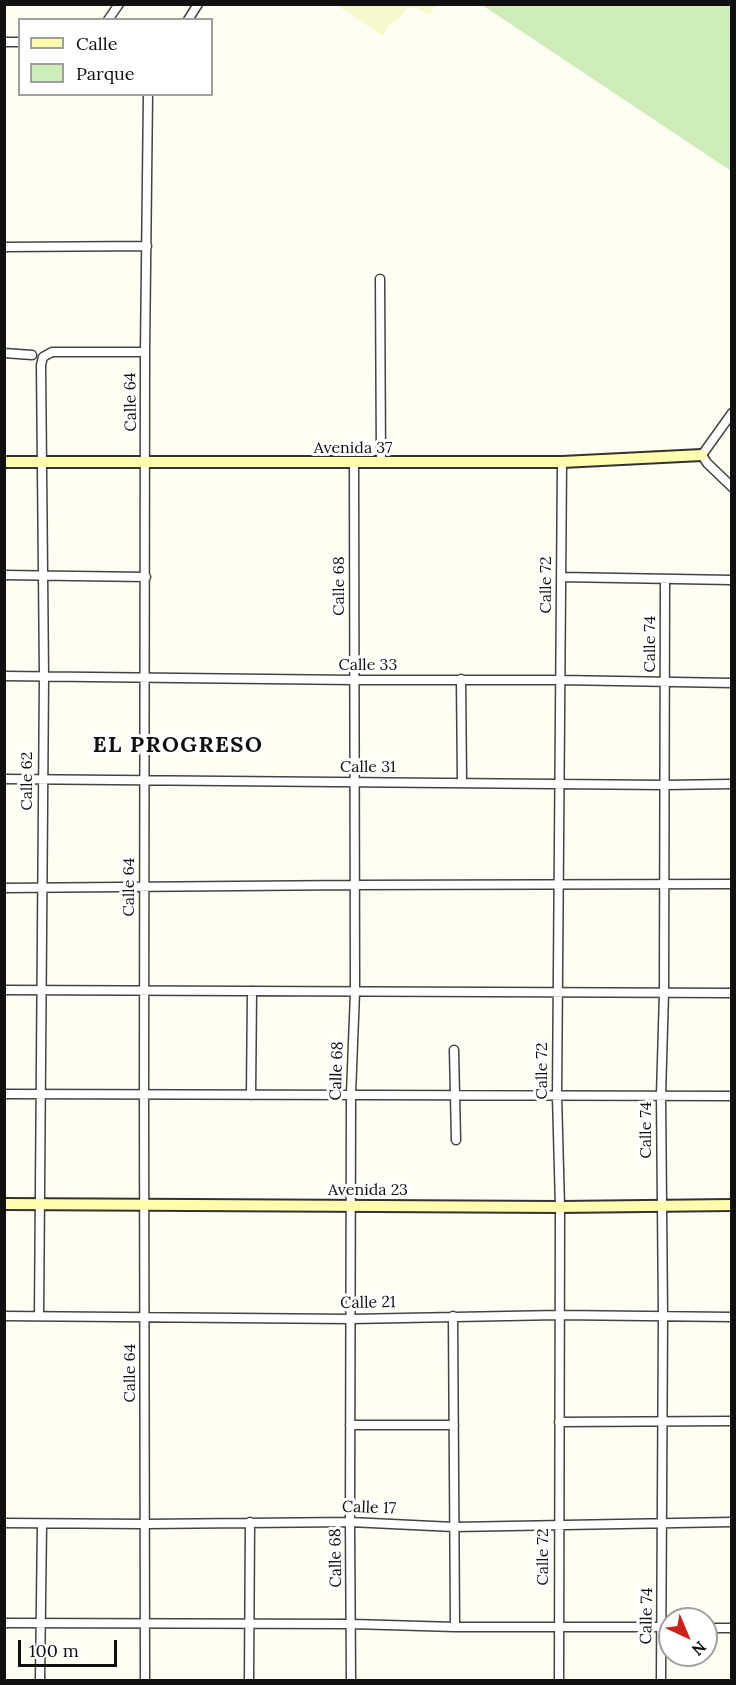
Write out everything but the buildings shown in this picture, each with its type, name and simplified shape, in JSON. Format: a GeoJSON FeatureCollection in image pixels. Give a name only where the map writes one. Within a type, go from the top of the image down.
{"type":"FeatureCollection","features":[{"type":"Feature","properties":{"kind":"street"},"geometry":{"type":"LineString","coordinates":[[109,18],[118,4]]}},
{"type":"Feature","properties":{"kind":"street"},"geometry":{"type":"LineString","coordinates":[[189,18],[198,4]]}},
{"type":"Feature","properties":{"kind":"street","name":"Calle 64"},"geometry":{"type":"LineString","coordinates":[[145,1680],[145,352],[148,96]]}},
{"type":"Feature","properties":{"kind":"street"},"geometry":{"type":"LineString","coordinates":[[4,247],[147,246]]}},
{"type":"Feature","properties":{"kind":"street"},"geometry":{"type":"LineString","coordinates":[[380,279],[381,462]]}},
{"type":"Feature","properties":{"kind":"street","name":"Calle 62"},"geometry":{"type":"LineString","coordinates":[[39,1316],[44,677],[41,365],[43,357],[52,352],[145,352]]}},
{"type":"Feature","properties":{"kind":"street"},"geometry":{"type":"LineString","coordinates":[[4,353],[32,355]]}},
{"type":"Feature","properties":{"kind":"street"},"geometry":{"type":"LineString","coordinates":[[732,412],[702,455],[707,463],[732,487]]}},
{"type":"Feature","properties":{"kind":"street","name":"Avenida 37"},"geometry":{"type":"LineString","coordinates":[[4,462],[562,462],[702,455]]}},
{"type":"Feature","properties":{"kind":"street","name":"Calle 72"},"geometry":{"type":"LineString","coordinates":[[559,1680],[560,1207],[557,992],[562,462]]}},
{"type":"Feature","properties":{"kind":"street","name":"Calle 68"},"geometry":{"type":"LineString","coordinates":[[351,1680],[351,1094],[355,992],[354,463]]}},
{"type":"Feature","properties":{"kind":"street"},"geometry":{"type":"LineString","coordinates":[[4,575],[146,577]]}},
{"type":"Feature","properties":{"kind":"street"},"geometry":{"type":"LineString","coordinates":[[561,577],[732,580]]}},
{"type":"Feature","properties":{"kind":"street","name":"Calle 74"},"geometry":{"type":"LineString","coordinates":[[665,579],[665,884],[661,1095],[665,1607]]}},
{"type":"Feature","properties":{"kind":"street","name":"Calle 33"},"geometry":{"type":"LineString","coordinates":[[4,676],[732,683]]}},
{"type":"Feature","properties":{"kind":"street"},"geometry":{"type":"LineString","coordinates":[[461,679],[462,782]]}},
{"type":"Feature","properties":{"kind":"street","name":"Calle 31"},"geometry":{"type":"LineString","coordinates":[[4,779],[732,784]]}},
{"type":"Feature","properties":{"kind":"street"},"geometry":{"type":"LineString","coordinates":[[4,888],[732,884]]}},
{"type":"Feature","properties":{"kind":"street"},"geometry":{"type":"LineString","coordinates":[[4,990],[732,993]]}},
{"type":"Feature","properties":{"kind":"street"},"geometry":{"type":"LineString","coordinates":[[251,1095],[252,991]]}},
{"type":"Feature","properties":{"kind":"street"},"geometry":{"type":"LineString","coordinates":[[454,1050],[456,1140]]}},
{"type":"Feature","properties":{"kind":"street"},"geometry":{"type":"LineString","coordinates":[[4,1094],[732,1096]]}},
{"type":"Feature","properties":{"kind":"street","name":"Avenida 23"},"geometry":{"type":"LineString","coordinates":[[4,1204],[560,1207],[732,1205]]}},
{"type":"Feature","properties":{"kind":"street","name":"Calle 21"},"geometry":{"type":"LineString","coordinates":[[4,1316],[351,1319],[560,1315],[732,1317]]}},
{"type":"Feature","properties":{"kind":"street"},"geometry":{"type":"LineString","coordinates":[[453,1316],[454,1627]]}},
{"type":"Feature","properties":{"kind":"street"},"geometry":{"type":"LineString","coordinates":[[559,1422],[732,1421]]}},
{"type":"Feature","properties":{"kind":"street"},"geometry":{"type":"LineString","coordinates":[[350,1425],[454,1425]]}},
{"type":"Feature","properties":{"kind":"street"},"geometry":{"type":"LineString","coordinates":[[249,1680],[250,1522]]}},
{"type":"Feature","properties":{"kind":"street","name":"Calle 17"},"geometry":{"type":"LineString","coordinates":[[4,1523],[350,1522],[454,1527],[732,1522]]}},
{"type":"Feature","properties":{"kind":"street"},"geometry":{"type":"LineString","coordinates":[[40,1680],[42,1524]]}},
{"type":"Feature","properties":{"kind":"street"},"geometry":{"type":"LineString","coordinates":[[4,1623],[658,1627]]}},
{"type":"Feature","properties":{"kind":"green space"},"geometry":{"type":"Polygon","coordinates":[[[336,5],[436,5],[429,15],[417,8],[408,8],[396,22],[389,24],[383,36],[336,5]]]}},
{"type":"Feature","properties":{"kind":"green space"},"geometry":{"type":"Polygon","coordinates":[[[482,5],[731,5],[731,171],[482,5]]]}},
{"type":"Feature","properties":{"kind":"district","name":"EL PROGRESO"},"geometry":{"type":"Point","coordinates":[178,746]}}]}
